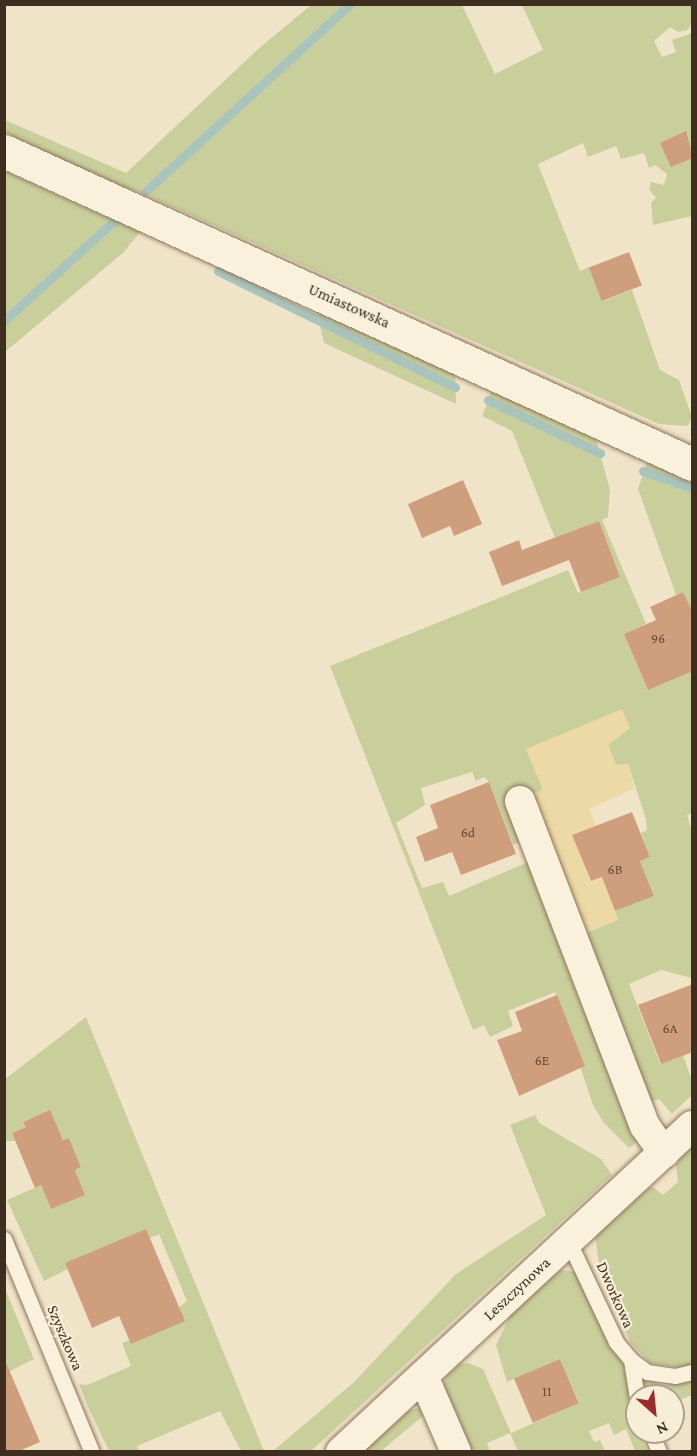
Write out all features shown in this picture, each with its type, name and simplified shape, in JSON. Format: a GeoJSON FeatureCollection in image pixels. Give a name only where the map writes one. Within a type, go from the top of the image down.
{"type":"FeatureCollection","features":[{"type":"Feature","properties":{"kind":"main road","name":"Umiastowska"},"geometry":{"type":"LineString","coordinates":[[4,151],[693,464]]}},
{"type":"Feature","properties":{"kind":"street"},"geometry":{"type":"LineString","coordinates":[[520,801],[645,1126],[664,1153]]}},
{"type":"Feature","properties":{"kind":"street","name":"Leszczynowa"},"geometry":{"type":"LineString","coordinates":[[341,1452],[693,1126]]}},
{"type":"Feature","properties":{"kind":"street"},"geometry":{"type":"LineString","coordinates":[[423,1376],[456,1452]]}},
{"type":"Feature","properties":{"kind":"lane","name":"Szyszkowa"},"geometry":{"type":"LineString","coordinates":[[4,1239],[93,1452]]}},
{"type":"Feature","properties":{"kind":"lane","name":"Dworkowa"},"geometry":{"type":"LineString","coordinates":[[569,1242],[616,1342],[631,1360],[647,1372],[675,1376],[693,1372]]}},
{"type":"Feature","properties":{"kind":"lane","name":"Dworkowa"},"geometry":{"type":"LineString","coordinates":[[631,1360],[635,1384]]}},
{"type":"Feature","properties":{"kind":"green space"},"geometry":{"type":"Polygon","coordinates":[[[311,5],[462,5],[495,74],[543,50],[522,5],[692,5],[692,22],[688,30],[678,32],[670,27],[654,41],[662,57],[676,52],[672,40],[692,33],[692,216],[653,225],[651,203],[656,198],[649,189],[651,182],[664,185],[667,174],[655,165],[649,168],[644,153],[621,159],[616,146],[588,157],[583,143],[538,164],[580,271],[589,267],[603,301],[632,290],[660,370],[679,380],[692,417],[688,426],[659,424],[137,191],[111,185],[5,132],[5,120],[126,173],[257,50],[311,5]]]}},
{"type":"Feature","properties":{"kind":"green space"},"geometry":{"type":"Polygon","coordinates":[[[5,171],[101,215],[143,228],[124,252],[5,352],[5,171]]]}},
{"type":"Feature","properties":{"kind":"green space"},"geometry":{"type":"Polygon","coordinates":[[[317,312],[455,372],[456,404],[324,343],[317,312]]]}},
{"type":"Feature","properties":{"kind":"green space"},"geometry":{"type":"Polygon","coordinates":[[[492,390],[596,439],[610,490],[608,517],[602,520],[646,624],[624,634],[648,690],[692,671],[692,813],[687,815],[692,832],[692,978],[661,970],[629,984],[660,1064],[683,1055],[692,1081],[692,1095],[672,1114],[659,1099],[650,1102],[583,934],[618,920],[615,911],[654,896],[640,861],[650,857],[641,833],[647,830],[646,819],[628,764],[616,765],[608,745],[544,790],[522,841],[513,845],[489,782],[484,777],[476,781],[472,772],[421,788],[425,805],[396,823],[422,888],[443,882],[449,896],[530,861],[639,1140],[629,1148],[603,1122],[593,1105],[555,992],[508,1011],[513,1026],[490,1037],[484,1025],[473,1030],[330,666],[568,570],[578,593],[620,577],[599,521],[555,538],[512,431],[482,416],[492,390]]]}},
{"type":"Feature","properties":{"kind":"green space"},"geometry":{"type":"Polygon","coordinates":[[[658,461],[692,477],[692,613],[683,592],[676,595],[638,489],[647,463],[658,461]]]}},
{"type":"Feature","properties":{"kind":"green space"},"geometry":{"type":"Polygon","coordinates":[[[86,1017],[264,1451],[241,1451],[220,1411],[137,1446],[139,1451],[109,1451],[88,1407],[79,1384],[87,1385],[131,1366],[122,1343],[129,1340],[131,1344],[187,1301],[159,1234],[150,1238],[146,1229],[44,1281],[7,1200],[41,1185],[51,1209],[85,1195],[75,1170],[81,1167],[69,1138],[63,1140],[50,1111],[24,1121],[26,1127],[12,1133],[15,1141],[5,1141],[5,1079],[86,1017]]]}},
{"type":"Feature","properties":{"kind":"green space"},"geometry":{"type":"Polygon","coordinates":[[[535,1115],[539,1123],[601,1159],[612,1175],[311,1451],[273,1451],[353,1383],[456,1274],[546,1215],[510,1125],[535,1115]]]}},
{"type":"Feature","properties":{"kind":"green space"},"geometry":{"type":"Polygon","coordinates":[[[692,1143],[692,1364],[684,1368],[650,1363],[631,1343],[600,1271],[595,1235],[640,1192],[653,1187],[663,1195],[678,1182],[676,1165],[692,1143]]]}},
{"type":"Feature","properties":{"kind":"green space"},"geometry":{"type":"Polygon","coordinates":[[[562,1270],[575,1272],[586,1283],[629,1376],[661,1384],[625,1384],[625,1430],[614,1435],[609,1423],[589,1431],[594,1442],[600,1440],[605,1451],[518,1451],[510,1433],[487,1443],[490,1451],[446,1451],[430,1410],[381,1451],[362,1452],[404,1412],[425,1406],[443,1392],[446,1377],[459,1364],[468,1363],[483,1369],[511,1433],[579,1403],[560,1359],[507,1382],[496,1345],[513,1310],[548,1278],[562,1270]]]}},
{"type":"Feature","properties":{"kind":"green space"},"geometry":{"type":"Polygon","coordinates":[[[4,1286],[34,1359],[4,1374],[4,1286]]]}},
{"type":"Feature","properties":{"kind":"green space"},"geometry":{"type":"Polygon","coordinates":[[[692,1381],[692,1395],[685,1398],[685,1384],[672,1384],[692,1381]]]}},
{"type":"Feature","properties":{"kind":"green space"},"geometry":{"type":"Polygon","coordinates":[[[632,1444],[644,1444],[648,1451],[635,1451],[632,1444]]]}},
{"type":"Feature","properties":{"kind":"sand"},"geometry":{"type":"Polygon","coordinates":[[[622,709],[630,728],[608,745],[616,765],[628,764],[634,789],[589,809],[596,826],[572,835],[590,881],[602,877],[618,920],[583,934],[506,802],[543,790],[526,749],[622,709]]]}},
{"type":"Feature","properties":{"kind":"building"},"geometry":{"type":"Polygon","coordinates":[[[686,131],[693,158],[671,167],[660,143],[686,131]]]}},
{"type":"Feature","properties":{"kind":"building"},"geometry":{"type":"Polygon","coordinates":[[[629,252],[642,286],[602,301],[589,267],[629,252]]]}},
{"type":"Feature","properties":{"kind":"building"},"geometry":{"type":"Polygon","coordinates":[[[463,480],[482,524],[454,536],[450,526],[422,538],[408,504],[463,480]]]}},
{"type":"Feature","properties":{"kind":"building"},"geometry":{"type":"Polygon","coordinates":[[[599,521],[620,577],[581,592],[569,560],[502,586],[489,552],[519,540],[522,550],[599,521]]]}},
{"type":"Feature","properties":{"kind":"building"},"geometry":{"type":"Polygon","coordinates":[[[683,592],[693,613],[693,671],[648,690],[624,634],[656,620],[650,607],[683,592]]]}},
{"type":"Feature","properties":{"kind":"building"},"geometry":{"type":"Polygon","coordinates":[[[489,782],[516,854],[461,875],[452,852],[425,862],[416,837],[438,828],[430,805],[489,782]]]}},
{"type":"Feature","properties":{"kind":"building"},"geometry":{"type":"Polygon","coordinates":[[[632,812],[650,857],[640,861],[654,896],[615,911],[602,877],[591,881],[572,835],[632,812]]]}},
{"type":"Feature","properties":{"kind":"building"},"geometry":{"type":"Polygon","coordinates":[[[693,984],[693,1052],[661,1064],[638,1005],[693,984]]]}},
{"type":"Feature","properties":{"kind":"building"},"geometry":{"type":"Polygon","coordinates":[[[557,995],[585,1066],[519,1096],[497,1040],[522,1031],[515,1012],[557,995]]]}},
{"type":"Feature","properties":{"kind":"building"},"geometry":{"type":"Polygon","coordinates":[[[50,1110],[63,1140],[69,1138],[81,1167],[75,1170],[85,1195],[51,1209],[41,1185],[35,1188],[12,1133],[26,1127],[23,1122],[50,1110]]]}},
{"type":"Feature","properties":{"kind":"building"},"geometry":{"type":"Polygon","coordinates":[[[146,1229],[185,1321],[131,1344],[119,1316],[92,1328],[65,1263],[146,1229]]]}},
{"type":"Feature","properties":{"kind":"building"},"geometry":{"type":"Polygon","coordinates":[[[4,1358],[40,1442],[17,1452],[4,1452],[4,1358]]]}},
{"type":"Feature","properties":{"kind":"building"},"geometry":{"type":"Polygon","coordinates":[[[560,1359],[579,1403],[533,1423],[514,1379],[560,1359]]]}},
{"type":"Feature","properties":{"kind":"waterway"},"geometry":{"type":"LineString","coordinates":[[146,191],[350,4]]}},
{"type":"Feature","properties":{"kind":"waterway"},"geometry":{"type":"LineString","coordinates":[[4,321],[116,219]]}},
{"type":"Feature","properties":{"kind":"waterway"},"geometry":{"type":"LineString","coordinates":[[218,271],[455,387]]}},
{"type":"Feature","properties":{"kind":"waterway"},"geometry":{"type":"LineString","coordinates":[[488,400],[600,453]]}},
{"type":"Feature","properties":{"kind":"waterway"},"geometry":{"type":"LineString","coordinates":[[643,471],[692,488]]}}]}
